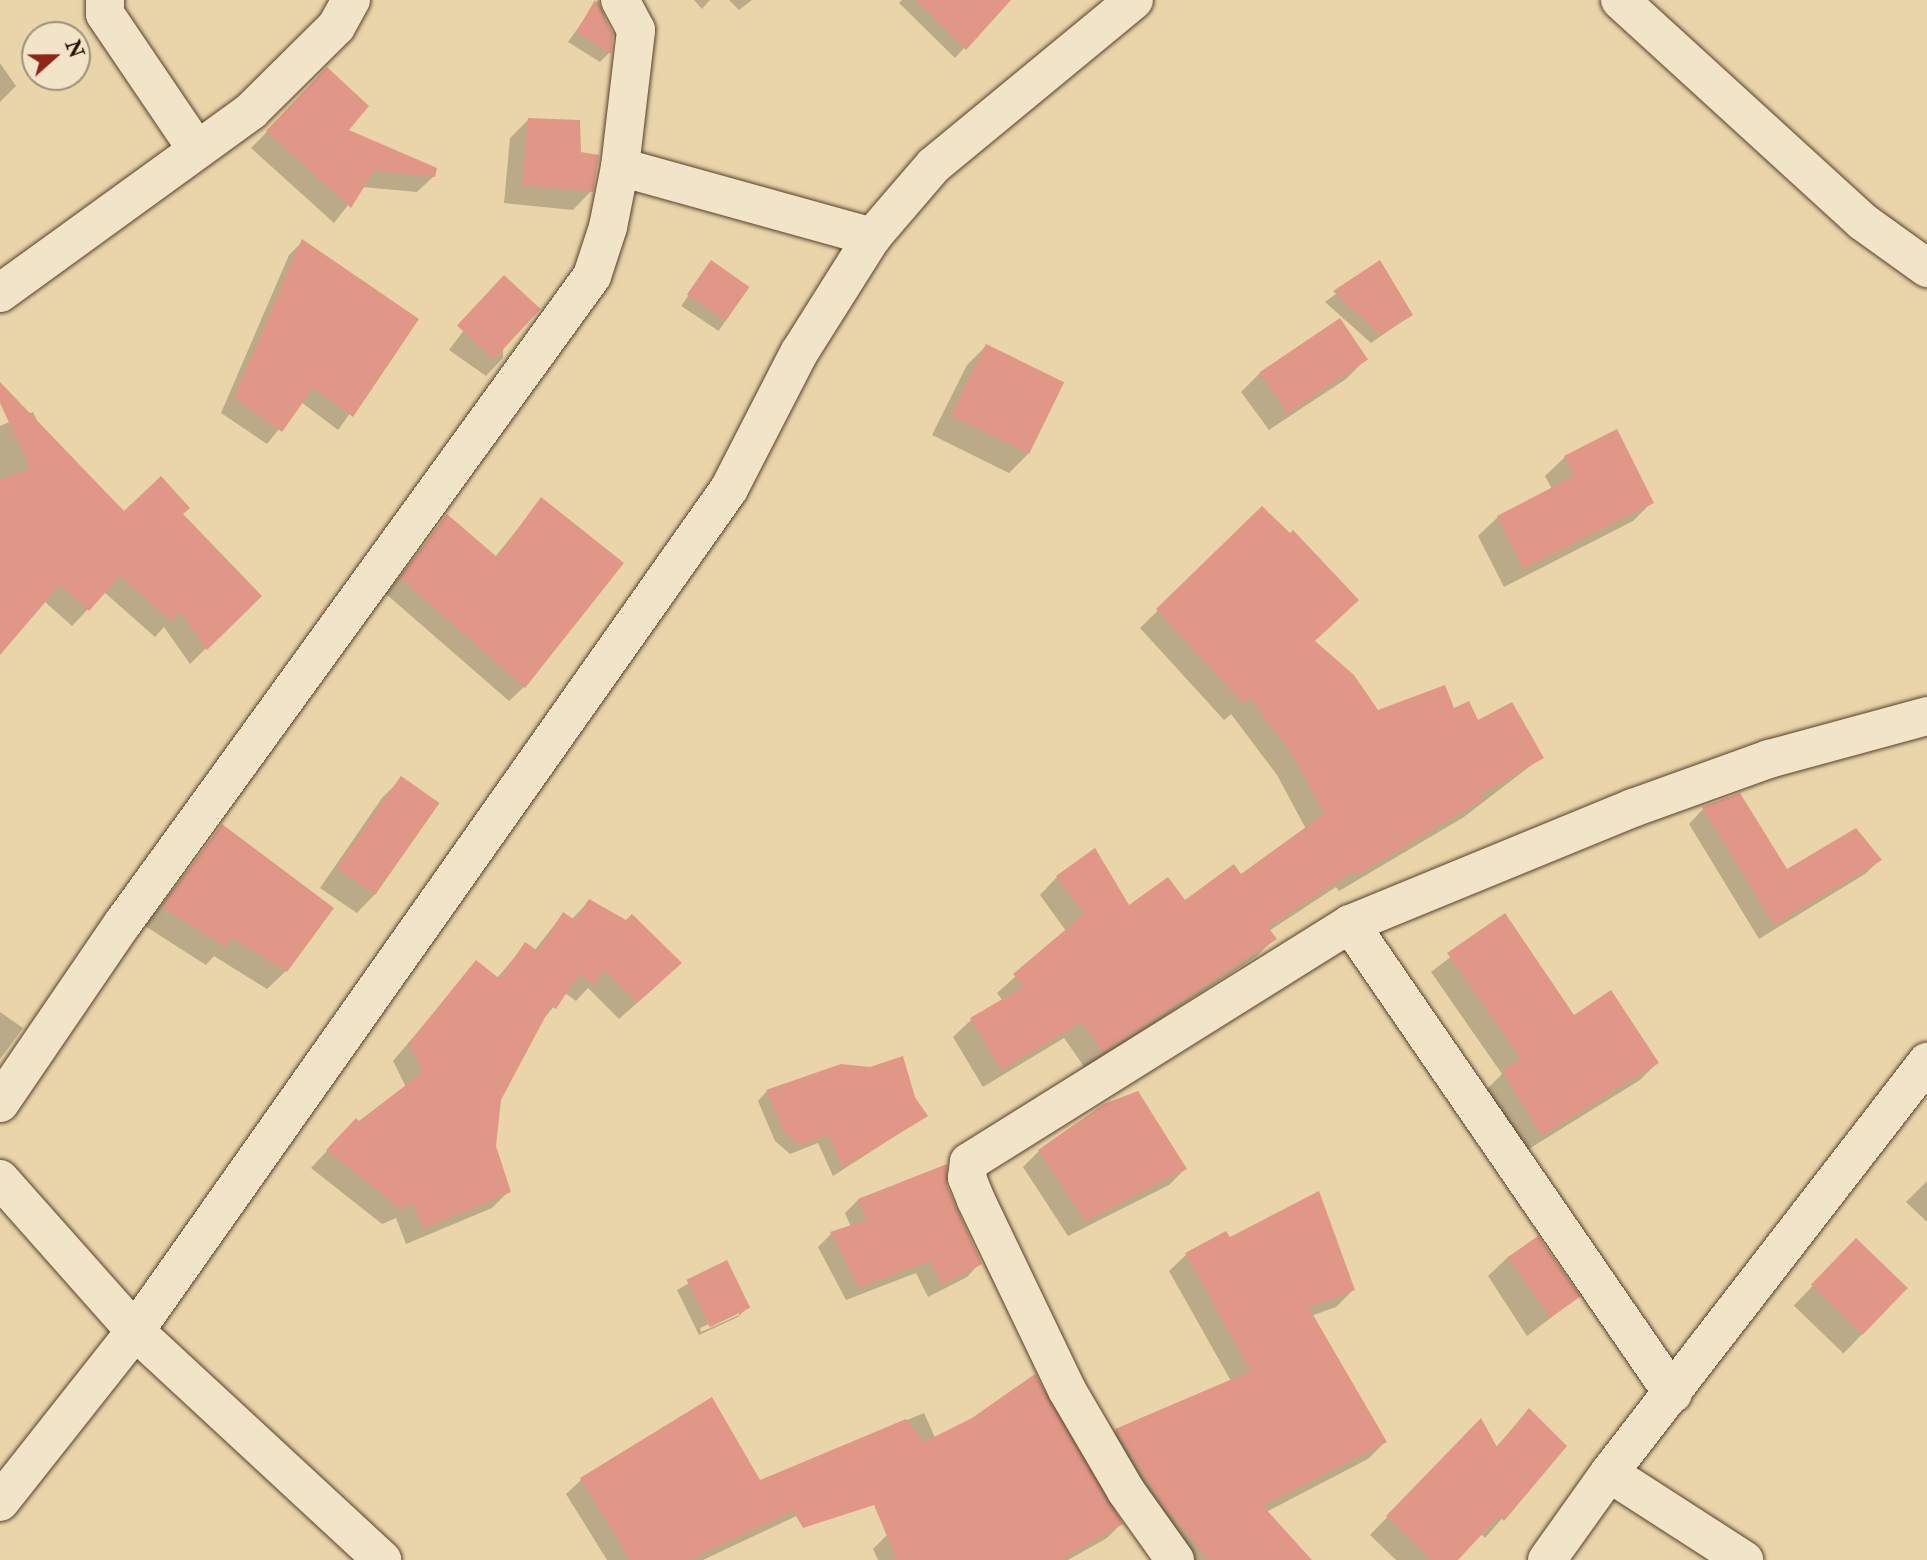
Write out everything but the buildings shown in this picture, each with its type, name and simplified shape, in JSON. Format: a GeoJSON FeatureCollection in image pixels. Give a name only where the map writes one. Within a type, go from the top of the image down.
{"type":"FeatureCollection","features":[{"type":"Feature","properties":{"kind":"street"},"geometry":{"type":"LineString","coordinates":[[105,0],[104,14],[197,150]]}},
{"type":"Feature","properties":{"kind":"street"},"geometry":{"type":"LineString","coordinates":[[0,293],[197,150],[270,92],[337,27],[351,0]]}},
{"type":"Feature","properties":{"kind":"street"},"geometry":{"type":"LineString","coordinates":[[0,1103],[123,923],[562,323],[592,276],[608,228],[620,167],[636,30],[620,0]]}},
{"type":"Feature","properties":{"kind":"street"},"geometry":{"type":"LineString","coordinates":[[0,1502],[135,1331],[729,489],[799,353],[872,237],[934,165],[1134,0]]}},
{"type":"Feature","properties":{"kind":"street"},"geometry":{"type":"LineString","coordinates":[[1620,0],[1863,222],[1927,268]]}},
{"type":"Feature","properties":{"kind":"street"},"geometry":{"type":"LineString","coordinates":[[620,167],[872,237]]}},
{"type":"Feature","properties":{"kind":"street"},"geometry":{"type":"LineString","coordinates":[[1175,1560],[1126,1491],[1067,1390],[976,1200],[967,1178],[969,1162],[1350,924],[1633,808],[1769,759],[1927,716]]}},
{"type":"Feature","properties":{"kind":"street"},"geometry":{"type":"LineString","coordinates":[[1350,924],[1673,1394]]}},
{"type":"Feature","properties":{"kind":"street"},"geometry":{"type":"LineString","coordinates":[[1547,1560],[1609,1473],[1673,1394],[1927,1062]]}},
{"type":"Feature","properties":{"kind":"street"},"geometry":{"type":"LineString","coordinates":[[0,1179],[135,1331],[383,1560]]}},
{"type":"Feature","properties":{"kind":"street"},"geometry":{"type":"LineString","coordinates":[[1609,1473],[1744,1560]]}}]}
